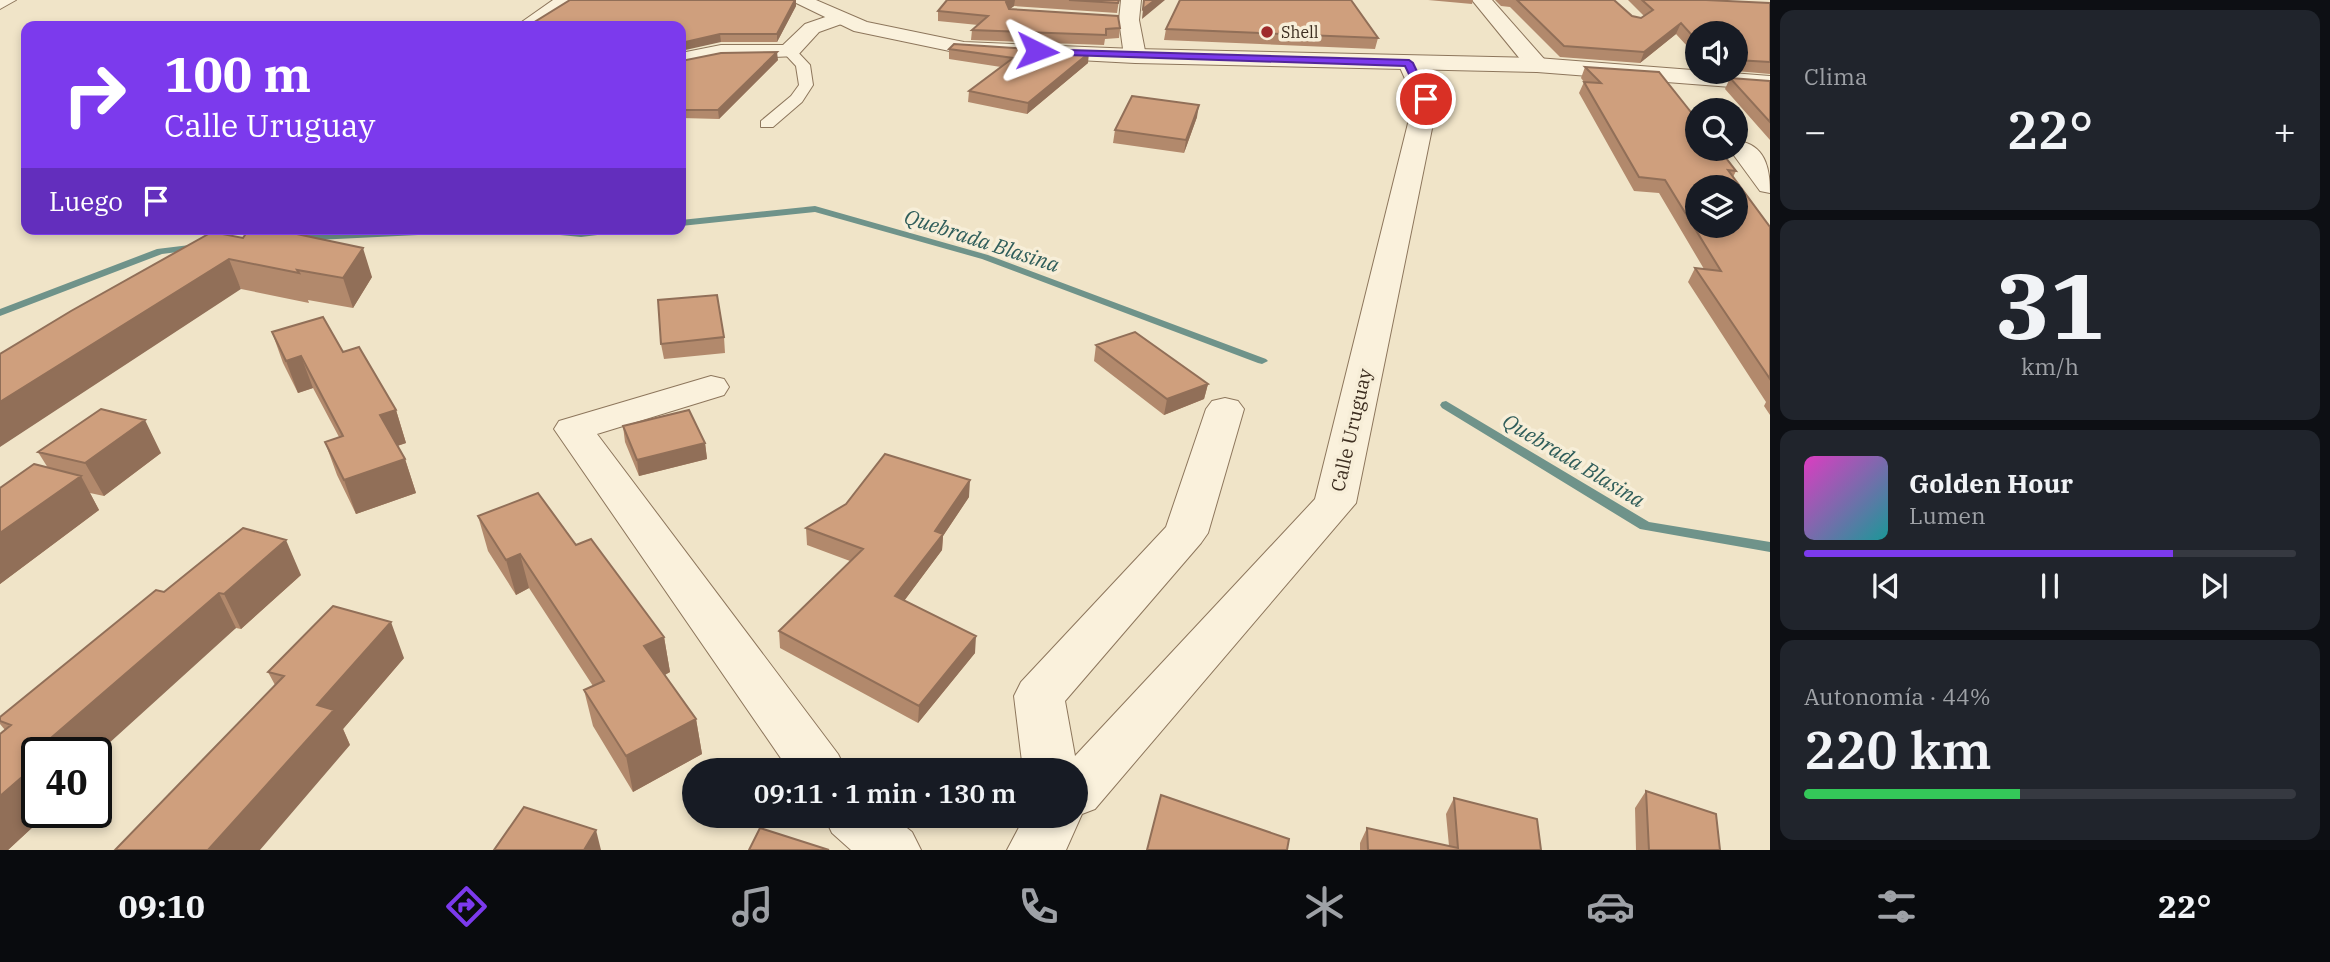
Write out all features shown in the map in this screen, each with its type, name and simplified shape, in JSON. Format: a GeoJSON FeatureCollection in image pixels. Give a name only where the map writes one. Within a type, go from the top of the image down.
{"type":"FeatureCollection","features":[{"type":"Feature","properties":{"kind":"street"},"geometry":{"type":"LineString","coordinates":[[0,3],[6,0]]}},
{"type":"Feature","properties":{"kind":"street"},"geometry":{"type":"LineString","coordinates":[[534,21],[566,0]]}},
{"type":"Feature","properties":{"kind":"street"},"geometry":{"type":"LineString","coordinates":[[800,0],[861,27],[964,48],[1135,56],[1537,65],[1770,83]]}},
{"type":"Feature","properties":{"kind":"street"},"geometry":{"type":"LineString","coordinates":[[1482,0],[1537,65]]}},
{"type":"Feature","properties":{"kind":"street"},"geometry":{"type":"LineString","coordinates":[[1125,13],[1135,56]]}},
{"type":"Feature","properties":{"kind":"street"},"geometry":{"type":"LineString","coordinates":[[686,59],[721,52],[789,51],[812,29],[840,18]]}},
{"type":"Feature","properties":{"kind":"street","name":"Calle Uruguay"},"geometry":{"type":"LineString","coordinates":[[1088,779],[1335,503],[1426,99],[1409,63]]}},
{"type":"Feature","properties":{"kind":"street"},"geometry":{"type":"LineString","coordinates":[[1748,156],[1770,185]]}},
{"type":"Feature","properties":{"kind":"street"},"geometry":{"type":"LineString","coordinates":[[711,387],[573,429],[810,758]]}},
{"type":"Feature","properties":{"kind":"street"},"geometry":{"type":"LineString","coordinates":[[1048,758],[1039,696],[1186,533],[1225,410]]}},
{"type":"Feature","properties":{"kind":"street"},"geometry":{"type":"LineString","coordinates":[[866,828],[892,850]]}},
{"type":"Feature","properties":{"kind":"street"},"geometry":{"type":"LineString","coordinates":[[1036,850],[1048,828]]}},
{"type":"Feature","properties":{"kind":"lane"},"geometry":{"type":"LineString","coordinates":[[767,124],[797,99],[806,85],[803,65],[789,51]]}},
{"type":"Feature","properties":{"kind":"building"},"geometry":{"type":"Polygon","coordinates":[[[570,0],[795,0],[777,34],[720,34],[686,42],[686,21],[536,21],[570,0]]]}},
{"type":"Feature","properties":{"kind":"building"},"geometry":{"type":"Polygon","coordinates":[[[947,0],[1010,0],[1006,2],[1009,9],[1118,16],[1120,28],[1106,29],[1106,35],[972,30],[988,16],[938,11],[947,0]]]}},
{"type":"Feature","properties":{"kind":"building"},"geometry":{"type":"Polygon","coordinates":[[[1069,0],[1119,0],[1118,3],[1069,0]]]}},
{"type":"Feature","properties":{"kind":"building"},"geometry":{"type":"Polygon","coordinates":[[[1144,0],[1155,0],[1143,9],[1144,0]]]}},
{"type":"Feature","properties":{"kind":"building"},"geometry":{"type":"Polygon","coordinates":[[[1180,0],[1351,0],[1378,38],[1166,29],[1180,0]]]}},
{"type":"Feature","properties":{"kind":"building"},"geometry":{"type":"Polygon","coordinates":[[[1517,0],[1614,0],[1632,16],[1641,18],[1653,10],[1642,0],[1770,3],[1770,62],[1748,61],[1748,21],[1685,21],[1685,27],[1681,23],[1644,52],[1564,46],[1517,0]]]}},
{"type":"Feature","properties":{"kind":"building"},"geometry":{"type":"Polygon","coordinates":[[[954,44],[1089,53],[1028,103],[969,91],[1013,58],[949,49],[954,44]]]}},
{"type":"Feature","properties":{"kind":"building"},"geometry":{"type":"Polygon","coordinates":[[[777,52],[718,110],[686,110],[686,60],[721,53],[777,52]]]}},
{"type":"Feature","properties":{"kind":"building"},"geometry":{"type":"Polygon","coordinates":[[[1585,67],[1659,72],[1685,105],[1685,161],[1728,161],[1736,171],[1728,170],[1732,175],[1685,175],[1685,212],[1665,180],[1639,177],[1584,82],[1601,83],[1585,67]]]}},
{"type":"Feature","properties":{"kind":"building"},"geometry":{"type":"Polygon","coordinates":[[[1748,79],[1770,81],[1770,122],[1735,84],[1748,84],[1748,79]]]}},
{"type":"Feature","properties":{"kind":"building"},"geometry":{"type":"Polygon","coordinates":[[[1132,96],[1199,105],[1186,140],[1115,130],[1132,96]]]}},
{"type":"Feature","properties":{"kind":"building"},"geometry":{"type":"Polygon","coordinates":[[[1748,197],[1770,227],[1770,379],[1695,268],[1721,271],[1701,238],[1748,238],[1748,197]]]}},
{"type":"Feature","properties":{"kind":"building"},"geometry":{"type":"Polygon","coordinates":[[[207,235],[243,238],[245,235],[301,235],[363,248],[343,278],[297,270],[299,273],[229,259],[0,402],[0,354],[207,235]]]}},
{"type":"Feature","properties":{"kind":"building"},"geometry":{"type":"Polygon","coordinates":[[[717,295],[724,337],[661,344],[658,300],[717,295]]]}},
{"type":"Feature","properties":{"kind":"building"},"geometry":{"type":"Polygon","coordinates":[[[323,317],[343,352],[359,347],[396,410],[380,415],[405,459],[344,480],[325,442],[343,436],[301,356],[286,361],[272,332],[323,317]]]}},
{"type":"Feature","properties":{"kind":"building"},"geometry":{"type":"Polygon","coordinates":[[[1135,332],[1208,384],[1167,399],[1096,345],[1135,332]]]}},
{"type":"Feature","properties":{"kind":"building"},"geometry":{"type":"Polygon","coordinates":[[[101,409],[145,420],[85,463],[38,452],[101,409]]]}},
{"type":"Feature","properties":{"kind":"building"},"geometry":{"type":"Polygon","coordinates":[[[689,410],[705,443],[637,460],[623,426],[689,410]]]}},
{"type":"Feature","properties":{"kind":"building"},"geometry":{"type":"Polygon","coordinates":[[[885,454],[970,480],[935,531],[943,534],[895,596],[976,636],[919,706],[779,631],[863,549],[806,528],[846,504],[885,454]]]}},
{"type":"Feature","properties":{"kind":"building"},"geometry":{"type":"Polygon","coordinates":[[[34,464],[81,476],[0,533],[0,488],[34,464]]]}},
{"type":"Feature","properties":{"kind":"building"},"geometry":{"type":"Polygon","coordinates":[[[538,493],[576,545],[591,539],[664,637],[644,646],[696,719],[626,756],[584,690],[604,681],[520,554],[506,560],[478,516],[538,493]]]}},
{"type":"Feature","properties":{"kind":"building"},"geometry":{"type":"Polygon","coordinates":[[[243,528],[286,540],[224,594],[219,593],[52,737],[21,737],[21,778],[0,796],[0,734],[11,725],[0,721],[0,717],[156,590],[164,592],[243,528]]]}},
{"type":"Feature","properties":{"kind":"building"},"geometry":{"type":"Polygon","coordinates":[[[333,606],[391,622],[317,705],[334,710],[208,850],[115,850],[284,676],[268,672],[333,606]]]}},
{"type":"Feature","properties":{"kind":"building"},"geometry":{"type":"Polygon","coordinates":[[[1646,791],[1716,814],[1720,850],[1649,850],[1646,791]]]}},
{"type":"Feature","properties":{"kind":"building"},"geometry":{"type":"Polygon","coordinates":[[[1161,795],[1289,839],[1287,850],[1147,850],[1161,795]]]}},
{"type":"Feature","properties":{"kind":"building"},"geometry":{"type":"Polygon","coordinates":[[[1454,798],[1537,819],[1541,850],[1368,850],[1367,828],[1458,848],[1454,798]]]}},
{"type":"Feature","properties":{"kind":"building"},"geometry":{"type":"Polygon","coordinates":[[[524,807],[596,830],[584,850],[494,850],[524,807]]]}},
{"type":"Feature","properties":{"kind":"building"},"geometry":{"type":"Polygon","coordinates":[[[760,828],[829,850],[749,850],[760,828]]]}},
{"type":"Feature","properties":{"kind":"waterway","name":"Quebrada Blasina"},"geometry":{"type":"LineString","coordinates":[[686,222],[815,209],[985,257],[1262,361]]}},
{"type":"Feature","properties":{"kind":"waterway","name":"Quebrada Blasina"},"geometry":{"type":"LineString","coordinates":[[296,238],[357,235]]}},
{"type":"Feature","properties":{"kind":"waterway","name":"Quebrada Blasina"},"geometry":{"type":"LineString","coordinates":[[0,313],[160,251],[198,247]]}},
{"type":"Feature","properties":{"kind":"waterway","name":"Quebrada Blasina"},"geometry":{"type":"LineString","coordinates":[[1446,405],[1645,526],[1770,547]]}},
{"type":"Feature","properties":{"kind":"place","name":"Shell"},"geometry":{"type":"Point","coordinates":[1267,32]}},
{"type":"Feature","properties":{"kind":"route"},"geometry":{"type":"LineString","coordinates":[[1037,51],[1409,63],[1426,99]]}}]}
